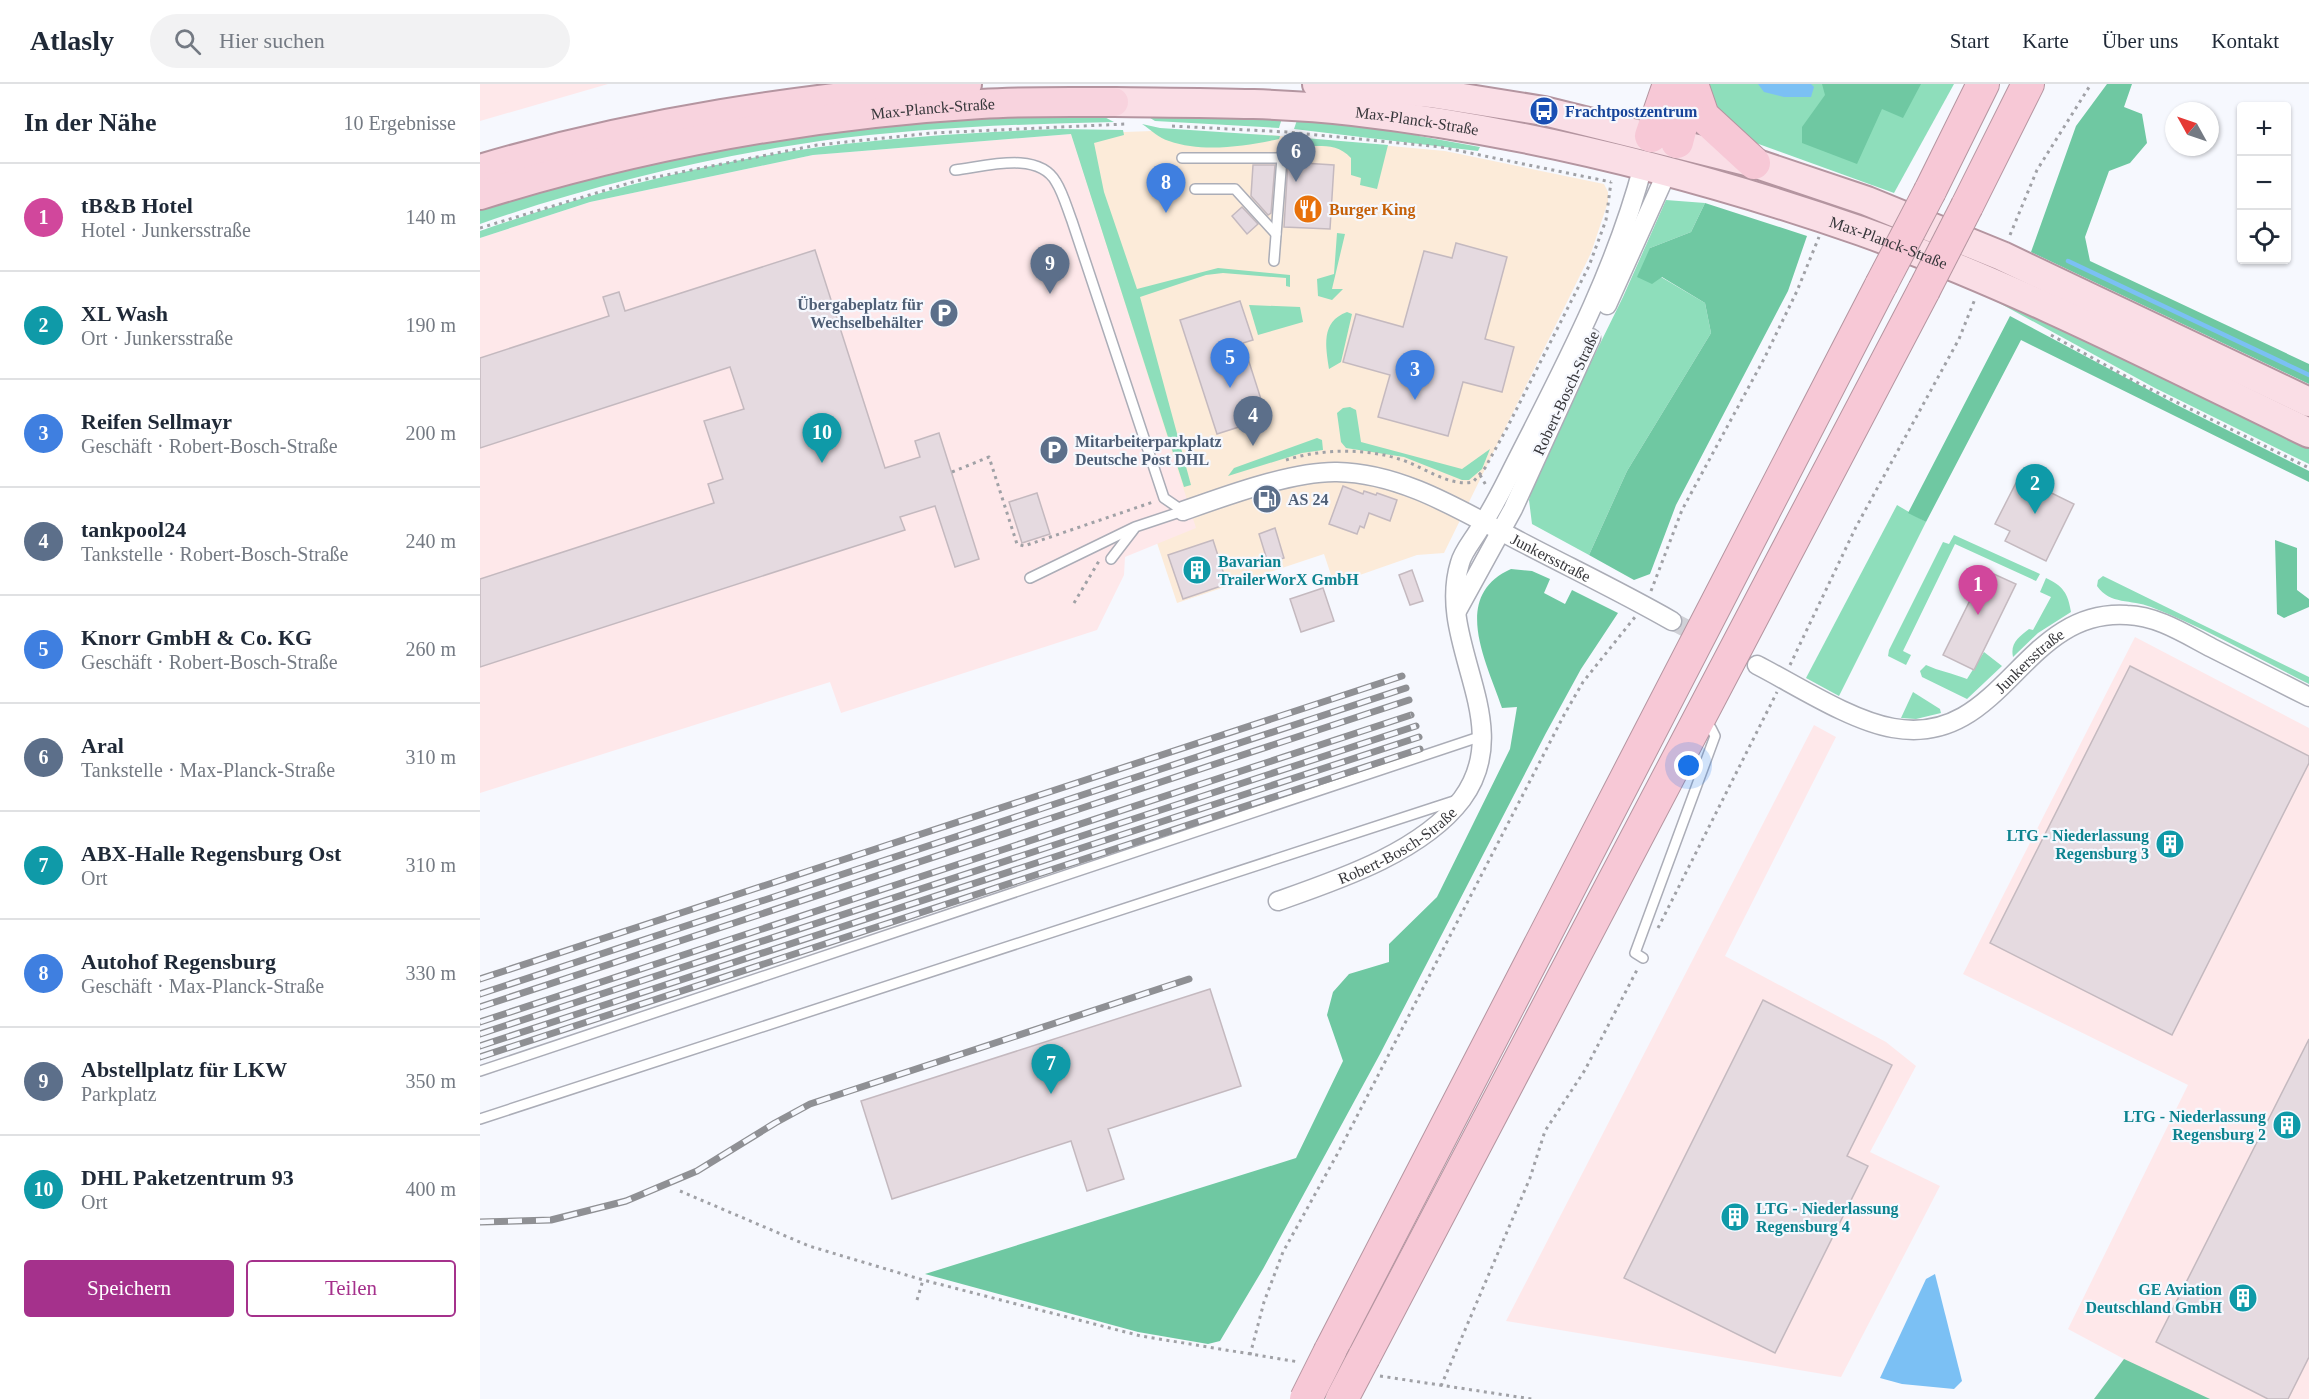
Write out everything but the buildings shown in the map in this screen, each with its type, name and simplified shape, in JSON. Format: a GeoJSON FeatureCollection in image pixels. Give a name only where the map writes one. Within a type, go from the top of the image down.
{"type":"FeatureCollection","features":[{"type":"Feature","properties":{"kind":"highway","name":"Max-Planck-Straße"},"geometry":{"type":"LineString","coordinates":[[480,170],[633,129],[724,112],[835,96],[967,84]]}},
{"type":"Feature","properties":{"kind":"highway"},"geometry":{"type":"LineString","coordinates":[[1664,139],[1669,84]]}},
{"type":"Feature","properties":{"kind":"highway"},"geometry":{"type":"LineString","coordinates":[[1664,139],[1692,84]]}},
{"type":"Feature","properties":{"kind":"highway"},"geometry":{"type":"LineString","coordinates":[[1692,84],[1703,116],[1754,163]]}},
{"type":"Feature","properties":{"kind":"highway"},"geometry":{"type":"LineString","coordinates":[[1306,1399],[1317,1357],[1881,285],[1983,84]]}},
{"type":"Feature","properties":{"kind":"highway"},"geometry":{"type":"LineString","coordinates":[[1342,1399],[1370,1366],[2028,84]]}},
{"type":"Feature","properties":{"kind":"highway","name":"Max-Planck-Straße"},"geometry":{"type":"LineString","coordinates":[[480,195],[646,150],[728,134],[843,118],[982,104],[1121,113]]}},
{"type":"Feature","properties":{"kind":"main road","name":"Max-Planck-Straße"},"geometry":{"type":"LineString","coordinates":[[1317,84],[1442,95],[1544,111],[1754,163],[1867,201],[2002,256],[2309,402]]}},
{"type":"Feature","properties":{"kind":"main road","name":"Max-Planck-Straße"},"geometry":{"type":"LineString","coordinates":[[1121,113],[1292,106],[1354,112],[1534,141],[1649,175],[1860,231],[1997,286],[2309,433]]}},
{"type":"Feature","properties":{"kind":"main road"},"geometry":{"type":"LineString","coordinates":[[1649,175],[1664,139]]}},
{"type":"Feature","properties":{"kind":"street","name":"Robert-Bosch-Straße"},"geometry":{"type":"LineString","coordinates":[[1491,527],[1588,318],[1649,175]]}},
{"type":"Feature","properties":{"kind":"street","name":"Robert-Bosch-Straße"},"geometry":{"type":"LineString","coordinates":[[1278,901],[1329,883],[1407,846],[1444,817],[1462,798],[1478,766],[1484,735],[1459,631],[1454,589],[1460,561],[1491,527],[1513,509],[1649,175]]}},
{"type":"Feature","properties":{"kind":"street"},"geometry":{"type":"LineString","coordinates":[[1183,511],[1295,477],[1335,471],[1370,474],[1401,483],[1491,527]]}},
{"type":"Feature","properties":{"kind":"street","name":"Junkersstraße"},"geometry":{"type":"LineString","coordinates":[[1491,527],[1672,621]]}},
{"type":"Feature","properties":{"kind":"street","name":"Junkersstraße"},"geometry":{"type":"LineString","coordinates":[[1757,665],[1868,721],[1892,728],[1918,731],[1943,726],[1962,719],[1976,710],[2050,640],[2072,625],[2092,617],[2129,615],[2165,624],[2309,698]]}},
{"type":"Feature","properties":{"kind":"lane"},"geometry":{"type":"LineString","coordinates":[[1182,158],[1282,158],[1274,261]]}},
{"type":"Feature","properties":{"kind":"lane"},"geometry":{"type":"LineString","coordinates":[[955,170],[1015,163],[1031,164],[1045,170],[1056,180],[1072,221],[1164,498],[1183,511]]}},
{"type":"Feature","properties":{"kind":"lane"},"geometry":{"type":"LineString","coordinates":[[1195,189],[1235,189],[1276,234]]}},
{"type":"Feature","properties":{"kind":"lane"},"geometry":{"type":"LineString","coordinates":[[1030,578],[1135,527],[1183,511]]}},
{"type":"Feature","properties":{"kind":"lane"},"geometry":{"type":"LineString","coordinates":[[1111,559],[1135,527]]}},
{"type":"Feature","properties":{"kind":"lane"},"geometry":{"type":"LineString","coordinates":[[1643,958],[1635,953],[1715,736],[1711,728]]}},
{"type":"Feature","properties":{"kind":"lane"},"geometry":{"type":"LineString","coordinates":[[480,1071],[1484,735]]}},
{"type":"Feature","properties":{"kind":"lane"},"geometry":{"type":"LineString","coordinates":[[480,1119],[1462,798]]}},
{"type":"Feature","properties":{"kind":"path"},"geometry":{"type":"LineString","coordinates":[[2002,256],[2037,170],[2091,84]]}},
{"type":"Feature","properties":{"kind":"path"},"geometry":{"type":"LineString","coordinates":[[480,228],[636,181],[817,145],[1042,127],[1122,127],[1121,113]]}},
{"type":"Feature","properties":{"kind":"path"},"geometry":{"type":"LineString","coordinates":[[1170,126],[1287,132],[1441,147],[1611,182],[1649,175]]}},
{"type":"Feature","properties":{"kind":"path"},"geometry":{"type":"LineString","coordinates":[[1280,462],[1313,454],[1361,452],[1397,458],[1456,483],[1473,482],[1485,468],[1507,428],[1589,266],[1606,220],[1611,182]]}},
{"type":"Feature","properties":{"kind":"path"},"geometry":{"type":"LineString","coordinates":[[1250,1354],[1264,1302],[1283,1252],[1339,1151],[1564,715],[1590,673],[1645,606],[1682,510],[1765,357],[1797,291],[1820,233]]}},
{"type":"Feature","properties":{"kind":"path"},"geometry":{"type":"LineString","coordinates":[[1441,1386],[1530,1178],[1545,1131],[1585,1070],[1643,958],[1784,678],[1856,527],[1959,339],[1977,295]]}},
{"type":"Feature","properties":{"kind":"path"},"geometry":{"type":"LineString","coordinates":[[2043,330],[2136,382],[2309,468]]}},
{"type":"Feature","properties":{"kind":"path"},"geometry":{"type":"LineString","coordinates":[[952,472],[989,458],[1017,544],[1024,546],[1164,498]]}},
{"type":"Feature","properties":{"kind":"path"},"geometry":{"type":"LineString","coordinates":[[1074,603],[1101,557],[1090,524]]}},
{"type":"Feature","properties":{"kind":"path"},"geometry":{"type":"LineString","coordinates":[[680,1191],[809,1246],[924,1280],[1141,1336],[1250,1354],[1317,1357]]}},
{"type":"Feature","properties":{"kind":"path"},"geometry":{"type":"LineString","coordinates":[[917,1300],[924,1280]]}},
{"type":"Feature","properties":{"kind":"path"},"geometry":{"type":"LineString","coordinates":[[1370,1366],[1441,1386],[1532,1399]]}},
{"type":"Feature","properties":{"kind":"shaded area"},"geometry":{"type":"Polygon","coordinates":[[[480,84],[608,84],[480,121],[480,84]]]}},
{"type":"Feature","properties":{"kind":"shaded area"},"geometry":{"type":"Polygon","coordinates":[[[1152,131],[1269,135],[1445,151],[1604,184],[1608,192],[1608,202],[1591,253],[1444,553],[1417,555],[1334,584],[1324,554],[1177,603],[1157,543],[1195,527],[1071,134],[1152,131]]]}},
{"type":"Feature","properties":{"kind":"shaded area"},"geometry":{"type":"Polygon","coordinates":[[[1071,134],[1196,528],[1125,557],[1124,575],[1097,630],[841,713],[830,682],[480,793],[480,238],[590,202],[813,155],[1071,134]]]}},
{"type":"Feature","properties":{"kind":"shaded area"},"geometry":{"type":"Polygon","coordinates":[[[2135,637],[2309,728],[2309,1399],[2094,1399],[2124,1359],[2068,1329],[2188,1085],[1963,974],[2135,637]]]}},
{"type":"Feature","properties":{"kind":"shaded area"},"geometry":{"type":"Polygon","coordinates":[[[1814,725],[1836,737],[1725,956],[1886,1042],[1916,1066],[1870,1152],[1940,1186],[1841,1377],[1506,1321],[1814,725]]]}},
{"type":"Feature","properties":{"kind":"green space"},"geometry":{"type":"Polygon","coordinates":[[[1702,84],[1954,84],[1894,193],[1731,134],[1702,84]]]}},
{"type":"Feature","properties":{"kind":"green space"},"geometry":{"type":"Polygon","coordinates":[[[1822,84],[1921,84],[1903,118],[1882,109],[1857,164],[1802,143],[1802,127],[1825,95],[1822,84]]]}},
{"type":"Feature","properties":{"kind":"green space"},"geometry":{"type":"Polygon","coordinates":[[[2107,84],[2132,84],[2124,107],[2142,114],[2147,143],[2130,163],[2109,171],[2085,237],[2090,261],[2309,364],[2309,384],[2031,252],[2076,126],[2107,84]]]}},
{"type":"Feature","properties":{"kind":"green space"},"geometry":{"type":"Polygon","coordinates":[[[1091,110],[1114,122],[1003,125],[820,141],[648,175],[520,210],[480,224],[480,205],[634,163],[896,121],[1091,110]]]}},
{"type":"Feature","properties":{"kind":"green space"},"geometry":{"type":"Polygon","coordinates":[[[1126,110],[1282,118],[1279,128],[1155,121],[1147,116],[1135,118],[1126,110]]]}},
{"type":"Feature","properties":{"kind":"green space"},"geometry":{"type":"Polygon","coordinates":[[[1297,120],[1402,130],[1419,136],[1480,147],[1478,151],[1294,129],[1297,120]]]}},
{"type":"Feature","properties":{"kind":"green space"},"geometry":{"type":"Polygon","coordinates":[[[1142,124],[1160,128],[1280,136],[1279,139],[1238,146],[1196,147],[1165,140],[1142,124]]]}},
{"type":"Feature","properties":{"kind":"green space"},"geometry":{"type":"Polygon","coordinates":[[[1060,129],[1123,130],[1124,135],[1094,143],[1104,192],[1137,289],[1218,268],[1290,275],[1290,287],[1286,286],[1286,278],[1223,273],[1206,275],[1140,297],[1191,485],[1184,487],[1071,134],[813,155],[590,202],[480,238],[480,231],[563,204],[648,181],[734,162],[820,147],[880,140],[1060,129]]]}},
{"type":"Feature","properties":{"kind":"green space"},"geometry":{"type":"Polygon","coordinates":[[[1293,137],[1388,145],[1377,189],[1360,185],[1361,178],[1351,175],[1351,158],[1342,151],[1322,146],[1310,146],[1307,151],[1291,149],[1293,137]]]}},
{"type":"Feature","properties":{"kind":"green space"},"geometry":{"type":"Polygon","coordinates":[[[1666,200],[1705,203],[1691,232],[1650,248],[1661,277],[1705,303],[1711,333],[1627,471],[1589,555],[1532,524],[1529,500],[1534,478],[1623,297],[1666,200]]]}},
{"type":"Feature","properties":{"kind":"green space"},"geometry":{"type":"Polygon","coordinates":[[[1705,203],[1807,236],[1788,291],[1676,505],[1650,574],[1634,580],[1589,555],[1627,471],[1711,333],[1705,303],[1662,277],[1652,284],[1637,277],[1650,248],[1691,232],[1705,203]]]}},
{"type":"Feature","properties":{"kind":"green space"},"geometry":{"type":"Polygon","coordinates":[[[1337,233],[1345,234],[1332,289],[1343,289],[1332,300],[1318,296],[1317,279],[1334,274],[1337,233]]]}},
{"type":"Feature","properties":{"kind":"green space"},"geometry":{"type":"Polygon","coordinates":[[[1948,275],[2309,447],[2309,464],[2155,388],[1948,275]]]}},
{"type":"Feature","properties":{"kind":"green space"},"geometry":{"type":"Polygon","coordinates":[[[1249,305],[1300,307],[1303,322],[1258,335],[1249,305]]]}},
{"type":"Feature","properties":{"kind":"green space"},"geometry":{"type":"Polygon","coordinates":[[[1347,312],[1352,314],[1341,362],[1329,369],[1326,344],[1329,329],[1338,316],[1347,312]]]}},
{"type":"Feature","properties":{"kind":"green space"},"geometry":{"type":"Polygon","coordinates":[[[2010,316],[2177,405],[2309,471],[2309,482],[2021,340],[1926,522],[1908,513],[2010,316]]]}},
{"type":"Feature","properties":{"kind":"green space"},"geometry":{"type":"Polygon","coordinates":[[[1350,407],[1356,410],[1361,442],[1462,469],[1490,449],[1482,469],[1469,480],[1462,480],[1404,457],[1346,448],[1341,442],[1337,413],[1343,408],[1350,407]]]}},
{"type":"Feature","properties":{"kind":"green space"},"geometry":{"type":"Polygon","coordinates":[[[1317,438],[1322,440],[1323,450],[1302,453],[1228,476],[1234,468],[1317,438]]]}},
{"type":"Feature","properties":{"kind":"green space"},"geometry":{"type":"Polygon","coordinates":[[[1897,505],[1926,522],[1839,696],[1806,678],[1897,505]]]}},
{"type":"Feature","properties":{"kind":"green space"},"geometry":{"type":"Polygon","coordinates":[[[1954,535],[2040,574],[2036,581],[1955,544],[1903,651],[1911,655],[1906,665],[1888,656],[1889,650],[1943,542],[1949,544],[1954,535]]]}},
{"type":"Feature","properties":{"kind":"green space"},"geometry":{"type":"Polygon","coordinates":[[[2275,540],[2297,548],[2297,590],[2309,599],[2309,607],[2284,618],[2277,614],[2275,540]]]}},
{"type":"Feature","properties":{"kind":"green space"},"geometry":{"type":"Polygon","coordinates":[[[1511,569],[1532,571],[1550,579],[1544,593],[1565,604],[1572,590],[1618,613],[1581,669],[1546,733],[1380,1054],[1263,1269],[1220,1341],[1208,1344],[1138,1332],[925,1274],[1296,1158],[1343,1061],[1327,1015],[1333,992],[1349,974],[1389,962],[1389,944],[1437,897],[1510,749],[1517,707],[1502,708],[1482,651],[1477,613],[1482,596],[1492,581],[1511,569]]]}},
{"type":"Feature","properties":{"kind":"green space"},"geometry":{"type":"Polygon","coordinates":[[[2103,576],[2309,677],[2309,684],[2171,615],[2151,607],[2108,596],[2097,586],[2098,580],[2103,576]]]}},
{"type":"Feature","properties":{"kind":"green space"},"geometry":{"type":"Polygon","coordinates":[[[2046,578],[2064,591],[2071,612],[2038,633],[2013,657],[2012,652],[2016,641],[2029,629],[2033,630],[2051,597],[2040,592],[2046,578]]]}},
{"type":"Feature","properties":{"kind":"green space"},"geometry":{"type":"Polygon","coordinates":[[[1984,652],[2002,666],[1967,699],[1922,677],[1920,671],[1926,665],[1967,679],[1984,652]]]}},
{"type":"Feature","properties":{"kind":"green space"},"geometry":{"type":"Polygon","coordinates":[[[1913,692],[1940,709],[1941,713],[1916,719],[1901,718],[1913,692]]]}},
{"type":"Feature","properties":{"kind":"green space"},"geometry":{"type":"Polygon","coordinates":[[[2124,1359],[2210,1399],[2094,1399],[2124,1359]]]}},
{"type":"Feature","properties":{"kind":"water"},"geometry":{"type":"Polygon","coordinates":[[[1758,84],[1811,84],[1814,87],[1811,97],[1784,97],[1764,92],[1758,84]]]}},
{"type":"Feature","properties":{"kind":"water"},"geometry":{"type":"Polygon","coordinates":[[[1935,1274],[1962,1381],[1954,1389],[1902,1384],[1880,1378],[1926,1279],[1935,1274]]]}},
{"type":"Feature","properties":{"kind":"waterway"},"geometry":{"type":"LineString","coordinates":[[2068,261],[2309,375]]}},
{"type":"Feature","properties":{"kind":"tunnel"},"geometry":{"type":"LineString","coordinates":[[1672,621],[1740,656]]}},
{"type":"Feature","properties":{"kind":"railway"},"geometry":{"type":"LineString","coordinates":[[480,979],[1402,676]]}},
{"type":"Feature","properties":{"kind":"railway"},"geometry":{"type":"LineString","coordinates":[[480,994],[1406,688]]}},
{"type":"Feature","properties":{"kind":"railway"},"geometry":{"type":"LineString","coordinates":[[480,1007],[1409,700]]}},
{"type":"Feature","properties":{"kind":"railway"},"geometry":{"type":"LineString","coordinates":[[480,1022],[1411,715]]}},
{"type":"Feature","properties":{"kind":"railway"},"geometry":{"type":"LineString","coordinates":[[480,1034],[1416,726]]}},
{"type":"Feature","properties":{"kind":"railway"},"geometry":{"type":"LineString","coordinates":[[480,1046],[1419,737]]}},
{"type":"Feature","properties":{"kind":"railway"},"geometry":{"type":"LineString","coordinates":[[480,1057],[1420,749]]}},
{"type":"Feature","properties":{"kind":"railway"},"geometry":{"type":"LineString","coordinates":[[480,1222],[551,1220],[626,1201],[697,1171],[810,1104],[1189,979]]}},
{"type":"Feature","properties":{"kind":"place","name":"Frachtpostzentrum"},"geometry":{"type":"Point","coordinates":[1544,111]}},
{"type":"Feature","properties":{"kind":"place","name":"Aral"},"geometry":{"type":"Point","coordinates":[1296,182]}},
{"type":"Feature","properties":{"kind":"place","name":"Burger King"},"geometry":{"type":"Point","coordinates":[1308,209]}},
{"type":"Feature","properties":{"kind":"place","name":"Autohof Regensburg"},"geometry":{"type":"Point","coordinates":[1166,213]}},
{"type":"Feature","properties":{"kind":"place","name":"Abstellplatz für LKW"},"geometry":{"type":"Point","coordinates":[1050,294]}},
{"type":"Feature","properties":{"kind":"place","name":"Übergabeplatz für Wechselbehälter"},"geometry":{"type":"Point","coordinates":[944,313]}},
{"type":"Feature","properties":{"kind":"place","name":"Knorr GmbH & Co. KG"},"geometry":{"type":"Point","coordinates":[1230,388]}},
{"type":"Feature","properties":{"kind":"place","name":"Reifen Sellmayr"},"geometry":{"type":"Point","coordinates":[1415,400]}},
{"type":"Feature","properties":{"kind":"place","name":"tankpool24"},"geometry":{"type":"Point","coordinates":[1253,446]}},
{"type":"Feature","properties":{"kind":"place","name":"Mitarbeiterparkplatz Deutsche Post DHL"},"geometry":{"type":"Point","coordinates":[1054,450]}},
{"type":"Feature","properties":{"kind":"place","name":"DHL Paketzentrum 93"},"geometry":{"type":"Point","coordinates":[822,463]}},
{"type":"Feature","properties":{"kind":"place","name":"AS 24"},"geometry":{"type":"Point","coordinates":[1267,499]}},
{"type":"Feature","properties":{"kind":"place","name":"XL Wash"},"geometry":{"type":"Point","coordinates":[2035,514]}},
{"type":"Feature","properties":{"kind":"place","name":"Bavarian TrailerWorX GmbH"},"geometry":{"type":"Point","coordinates":[1197,570]}},
{"type":"Feature","properties":{"kind":"place","name":"tB&B Hotel"},"geometry":{"type":"Point","coordinates":[1978,615]}},
{"type":"Feature","properties":{"kind":"place","name":"LTG - Niederlassung Regensburg 3"},"geometry":{"type":"Point","coordinates":[2170,844]}},
{"type":"Feature","properties":{"kind":"place","name":"ABX-Halle Regensburg Ost"},"geometry":{"type":"Point","coordinates":[1051,1094]}},
{"type":"Feature","properties":{"kind":"place","name":"LTG - Niederlassung Regensburg 2"},"geometry":{"type":"Point","coordinates":[2287,1125]}},
{"type":"Feature","properties":{"kind":"place","name":"LTG - Niederlassung Regensburg 4"},"geometry":{"type":"Point","coordinates":[1735,1217]}},
{"type":"Feature","properties":{"kind":"place","name":"GE Aviation Deutschland GmbH"},"geometry":{"type":"Point","coordinates":[2243,1298]}}]}
